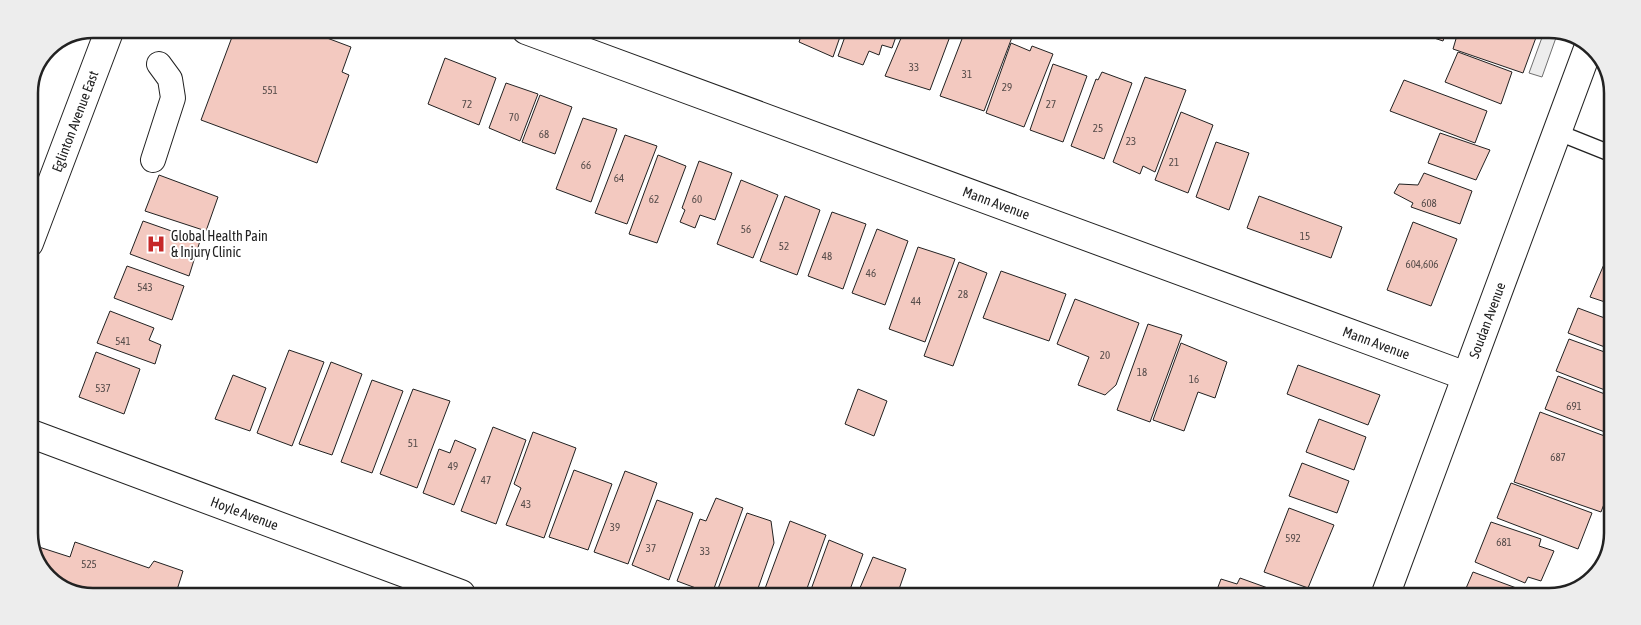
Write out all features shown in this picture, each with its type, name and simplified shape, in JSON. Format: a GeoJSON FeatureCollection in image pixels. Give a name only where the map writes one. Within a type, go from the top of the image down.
{"type":"FeatureCollection","features":[{"type":"Feature","properties":{"kind":"street","name":"Eglinton Avenue East"},"geometry":{"type":"LineString","coordinates":[[38,219],[107,38]]}},
{"type":"Feature","properties":{"kind":"street","name":"Mann Avenue"},"geometry":{"type":"LineString","coordinates":[[548,38],[1466,376]]}},
{"type":"Feature","properties":{"kind":"street","name":"Soudan Avenue"},"geometry":{"type":"LineString","coordinates":[[1388,588],[1586,53]]}},
{"type":"Feature","properties":{"kind":"street"},"geometry":{"type":"LineString","coordinates":[[153,160],[173,98],[170,79],[159,64]]}},
{"type":"Feature","properties":{"kind":"street","name":"Hoyle Avenue"},"geometry":{"type":"LineString","coordinates":[[38,436],[445,588]]}},
{"type":"Feature","properties":{"kind":"lane"},"geometry":{"type":"LineString","coordinates":[[1557,132],[1603,150]]}},
{"type":"Feature","properties":{"kind":"shaded area"},"geometry":{"type":"Polygon","coordinates":[[[1542,38],[1556,38],[1542,77],[1529,73],[1542,38]]]}},
{"type":"Feature","properties":{"kind":"building"},"geometry":{"type":"Polygon","coordinates":[[[232,38],[327,38],[351,47],[342,72],[349,75],[317,163],[201,120],[232,38]]]}},
{"type":"Feature","properties":{"kind":"building"},"geometry":{"type":"Polygon","coordinates":[[[800,38],[840,38],[833,57],[799,42],[800,38]]]}},
{"type":"Feature","properties":{"kind":"building"},"geometry":{"type":"Polygon","coordinates":[[[844,38],[896,38],[892,48],[882,45],[879,55],[869,51],[863,65],[838,56],[844,38]]]}},
{"type":"Feature","properties":{"kind":"building"},"geometry":{"type":"Polygon","coordinates":[[[901,38],[949,38],[930,90],[885,76],[901,38]]]}},
{"type":"Feature","properties":{"kind":"building"},"geometry":{"type":"Polygon","coordinates":[[[962,38],[1012,38],[984,111],[940,96],[962,38]]]}},
{"type":"Feature","properties":{"kind":"building"},"geometry":{"type":"Polygon","coordinates":[[[1456,38],[1536,38],[1523,73],[1453,49],[1456,38]]]}},
{"type":"Feature","properties":{"kind":"building"},"geometry":{"type":"Polygon","coordinates":[[[1011,43],[1030,51],[1032,46],[1053,54],[1024,127],[986,113],[1011,43]]]}},
{"type":"Feature","properties":{"kind":"building"},"geometry":{"type":"Polygon","coordinates":[[[1458,52],[1512,72],[1501,104],[1445,82],[1458,52]]]}},
{"type":"Feature","properties":{"kind":"building"},"geometry":{"type":"Polygon","coordinates":[[[445,58],[496,78],[479,125],[428,104],[445,58]]]}},
{"type":"Feature","properties":{"kind":"building"},"geometry":{"type":"Polygon","coordinates":[[[1053,64],[1087,76],[1063,142],[1030,130],[1053,64]]]}},
{"type":"Feature","properties":{"kind":"building"},"geometry":{"type":"Polygon","coordinates":[[[1102,72],[1132,83],[1104,159],[1071,146],[1096,79],[1098,80],[1102,72]]]}},
{"type":"Feature","properties":{"kind":"building"},"geometry":{"type":"Polygon","coordinates":[[[1145,77],[1186,90],[1155,172],[1143,166],[1140,174],[1113,162],[1145,77]]]}},
{"type":"Feature","properties":{"kind":"building"},"geometry":{"type":"Polygon","coordinates":[[[1404,80],[1487,111],[1475,143],[1390,111],[1404,80]]]}},
{"type":"Feature","properties":{"kind":"building"},"geometry":{"type":"Polygon","coordinates":[[[506,83],[538,94],[520,141],[489,128],[506,83]]]}},
{"type":"Feature","properties":{"kind":"building"},"geometry":{"type":"Polygon","coordinates":[[[540,95],[572,107],[555,154],[522,142],[540,95]]]}},
{"type":"Feature","properties":{"kind":"building"},"geometry":{"type":"Polygon","coordinates":[[[1181,112],[1213,125],[1188,193],[1155,180],[1181,112]]]}},
{"type":"Feature","properties":{"kind":"building"},"geometry":{"type":"Polygon","coordinates":[[[583,118],[617,129],[591,202],[556,189],[583,118]]]}},
{"type":"Feature","properties":{"kind":"building"},"geometry":{"type":"Polygon","coordinates":[[[1440,133],[1490,150],[1476,180],[1428,163],[1440,133]]]}},
{"type":"Feature","properties":{"kind":"building"},"geometry":{"type":"Polygon","coordinates":[[[625,135],[657,146],[627,224],[595,213],[625,135]]]}},
{"type":"Feature","properties":{"kind":"building"},"geometry":{"type":"Polygon","coordinates":[[[1216,142],[1249,153],[1229,210],[1196,197],[1216,142]]]}},
{"type":"Feature","properties":{"kind":"building"},"geometry":{"type":"Polygon","coordinates":[[[658,155],[686,166],[657,243],[629,234],[658,155]]]}},
{"type":"Feature","properties":{"kind":"building"},"geometry":{"type":"Polygon","coordinates":[[[699,161],[732,173],[715,220],[700,215],[695,228],[680,222],[685,210],[682,208],[699,161]]]}},
{"type":"Feature","properties":{"kind":"building"},"geometry":{"type":"Polygon","coordinates":[[[1424,173],[1472,191],[1460,224],[1411,207],[1413,203],[1394,193],[1399,184],[1418,185],[1424,173]]]}},
{"type":"Feature","properties":{"kind":"building"},"geometry":{"type":"Polygon","coordinates":[[[159,175],[218,197],[206,231],[145,211],[159,175]]]}},
{"type":"Feature","properties":{"kind":"building"},"geometry":{"type":"Polygon","coordinates":[[[741,180],[778,195],[753,258],[717,244],[741,180]]]}},
{"type":"Feature","properties":{"kind":"building"},"geometry":{"type":"Polygon","coordinates":[[[785,196],[820,210],[797,275],[760,261],[785,196]]]}},
{"type":"Feature","properties":{"kind":"building"},"geometry":{"type":"Polygon","coordinates":[[[1259,196],[1342,227],[1331,258],[1247,228],[1259,196]]]}},
{"type":"Feature","properties":{"kind":"building"},"geometry":{"type":"Polygon","coordinates":[[[832,212],[866,224],[843,289],[808,276],[832,212]]]}},
{"type":"Feature","properties":{"kind":"building"},"geometry":{"type":"Polygon","coordinates":[[[143,221],[200,241],[189,276],[130,254],[143,221]]]}},
{"type":"Feature","properties":{"kind":"building"},"geometry":{"type":"Polygon","coordinates":[[[1413,222],[1457,239],[1431,306],[1387,290],[1413,222]]]}},
{"type":"Feature","properties":{"kind":"building"},"geometry":{"type":"Polygon","coordinates":[[[877,229],[908,241],[885,305],[852,293],[877,229]]]}},
{"type":"Feature","properties":{"kind":"building"},"geometry":{"type":"Polygon","coordinates":[[[918,247],[955,259],[925,342],[889,329],[918,247]]]}},
{"type":"Feature","properties":{"kind":"building"},"geometry":{"type":"Polygon","coordinates":[[[959,262],[987,273],[953,366],[924,356],[959,262]]]}},
{"type":"Feature","properties":{"kind":"building"},"geometry":{"type":"Polygon","coordinates":[[[127,266],[184,286],[172,320],[114,298],[127,266]]]}},
{"type":"Feature","properties":{"kind":"building"},"geometry":{"type":"Polygon","coordinates":[[[1603,266],[1603,301],[1590,297],[1603,266]]]}},
{"type":"Feature","properties":{"kind":"building"},"geometry":{"type":"Polygon","coordinates":[[[1001,271],[1066,294],[1049,341],[983,318],[1001,271]]]}},
{"type":"Feature","properties":{"kind":"building"},"geometry":{"type":"Polygon","coordinates":[[[1075,299],[1139,323],[1116,385],[1105,395],[1078,385],[1089,357],[1057,344],[1075,299]]]}},
{"type":"Feature","properties":{"kind":"building"},"geometry":{"type":"Polygon","coordinates":[[[1578,308],[1604,318],[1604,347],[1568,333],[1578,308]]]}},
{"type":"Feature","properties":{"kind":"building"},"geometry":{"type":"Polygon","coordinates":[[[110,311],[154,328],[149,340],[161,345],[155,364],[97,343],[110,311]]]}},
{"type":"Feature","properties":{"kind":"building"},"geometry":{"type":"Polygon","coordinates":[[[1148,324],[1182,335],[1150,422],[1117,410],[1148,324]]]}},
{"type":"Feature","properties":{"kind":"building"},"geometry":{"type":"Polygon","coordinates":[[[1569,339],[1604,352],[1604,390],[1556,371],[1569,339]]]}},
{"type":"Feature","properties":{"kind":"building"},"geometry":{"type":"Polygon","coordinates":[[[1181,343],[1227,362],[1215,398],[1198,392],[1184,431],[1153,420],[1181,343]]]}},
{"type":"Feature","properties":{"kind":"building"},"geometry":{"type":"Polygon","coordinates":[[[289,350],[324,362],[292,446],[257,433],[289,350]]]}},
{"type":"Feature","properties":{"kind":"building"},"geometry":{"type":"Polygon","coordinates":[[[96,352],[140,369],[124,414],[79,397],[96,352]]]}},
{"type":"Feature","properties":{"kind":"building"},"geometry":{"type":"Polygon","coordinates":[[[331,362],[362,374],[332,455],[299,444],[331,362]]]}},
{"type":"Feature","properties":{"kind":"building"},"geometry":{"type":"Polygon","coordinates":[[[1298,365],[1380,395],[1368,425],[1287,394],[1298,365]]]}},
{"type":"Feature","properties":{"kind":"building"},"geometry":{"type":"Polygon","coordinates":[[[233,375],[266,388],[250,431],[215,419],[233,375]]]}},
{"type":"Feature","properties":{"kind":"building"},"geometry":{"type":"Polygon","coordinates":[[[1558,376],[1604,394],[1604,432],[1545,409],[1558,376]]]}},
{"type":"Feature","properties":{"kind":"building"},"geometry":{"type":"Polygon","coordinates":[[[372,380],[403,391],[372,473],[341,462],[372,380]]]}},
{"type":"Feature","properties":{"kind":"building"},"geometry":{"type":"Polygon","coordinates":[[[413,389],[450,401],[417,488],[380,474],[413,389]]]}},
{"type":"Feature","properties":{"kind":"building"},"geometry":{"type":"Polygon","coordinates":[[[858,389],[887,401],[874,436],[845,424],[858,389]]]}},
{"type":"Feature","properties":{"kind":"building"},"geometry":{"type":"Polygon","coordinates":[[[1540,412],[1604,436],[1604,504],[1601,512],[1514,482],[1540,412]]]}},
{"type":"Feature","properties":{"kind":"building"},"geometry":{"type":"Polygon","coordinates":[[[1319,419],[1366,437],[1354,470],[1306,452],[1319,419]]]}},
{"type":"Feature","properties":{"kind":"building"},"geometry":{"type":"Polygon","coordinates":[[[493,427],[526,440],[496,524],[461,511],[493,427]]]}},
{"type":"Feature","properties":{"kind":"building"},"geometry":{"type":"Polygon","coordinates":[[[533,432],[576,448],[544,538],[506,525],[521,488],[514,484],[533,432]]]}},
{"type":"Feature","properties":{"kind":"building"},"geometry":{"type":"Polygon","coordinates":[[[455,440],[476,449],[454,505],[423,493],[439,449],[450,453],[455,440]]]}},
{"type":"Feature","properties":{"kind":"building"},"geometry":{"type":"Polygon","coordinates":[[[1302,463],[1349,481],[1337,513],[1289,496],[1302,463]]]}},
{"type":"Feature","properties":{"kind":"building"},"geometry":{"type":"Polygon","coordinates":[[[574,470],[612,484],[588,550],[549,537],[574,470]]]}},
{"type":"Feature","properties":{"kind":"building"},"geometry":{"type":"Polygon","coordinates":[[[625,471],[657,483],[628,564],[594,552],[625,471]]]}},
{"type":"Feature","properties":{"kind":"building"},"geometry":{"type":"Polygon","coordinates":[[[1511,483],[1592,513],[1578,549],[1497,518],[1511,483]]]}},
{"type":"Feature","properties":{"kind":"building"},"geometry":{"type":"Polygon","coordinates":[[[716,498],[743,508],[714,588],[696,588],[677,581],[700,519],[706,521],[716,498]]]}},
{"type":"Feature","properties":{"kind":"building"},"geometry":{"type":"Polygon","coordinates":[[[657,500],[693,513],[669,580],[632,565],[657,500]]]}},
{"type":"Feature","properties":{"kind":"building"},"geometry":{"type":"Polygon","coordinates":[[[1289,508],[1334,525],[1308,588],[1264,572],[1289,508]]]}},
{"type":"Feature","properties":{"kind":"building"},"geometry":{"type":"Polygon","coordinates":[[[747,513],[771,521],[774,543],[758,588],[718,588],[747,513]]]}},
{"type":"Feature","properties":{"kind":"building"},"geometry":{"type":"Polygon","coordinates":[[[790,521],[826,535],[807,588],[765,588],[790,521]]]}},
{"type":"Feature","properties":{"kind":"building"},"geometry":{"type":"Polygon","coordinates":[[[1491,522],[1541,539],[1539,546],[1554,551],[1541,581],[1528,577],[1525,583],[1475,562],[1491,522]]]}},
{"type":"Feature","properties":{"kind":"building"},"geometry":{"type":"Polygon","coordinates":[[[829,540],[863,554],[851,588],[812,588],[829,540]]]}},
{"type":"Feature","properties":{"kind":"building"},"geometry":{"type":"Polygon","coordinates":[[[75,542],[149,568],[154,561],[183,571],[178,588],[92,588],[75,585],[56,574],[45,560],[40,547],[70,557],[75,542]]]}},
{"type":"Feature","properties":{"kind":"building"},"geometry":{"type":"Polygon","coordinates":[[[873,557],[906,569],[899,588],[860,588],[873,557]]]}},
{"type":"Feature","properties":{"kind":"building"},"geometry":{"type":"Polygon","coordinates":[[[1473,572],[1516,588],[1466,588],[1473,572]]]}},
{"type":"Feature","properties":{"kind":"building"},"geometry":{"type":"Polygon","coordinates":[[[1240,578],[1268,588],[1218,588],[1221,579],[1237,584],[1240,578]]]}},
{"type":"Feature","properties":{"kind":"place","name":"Global Health Pain & Injury Clinic"},"geometry":{"type":"Point","coordinates":[156,244]}}]}
